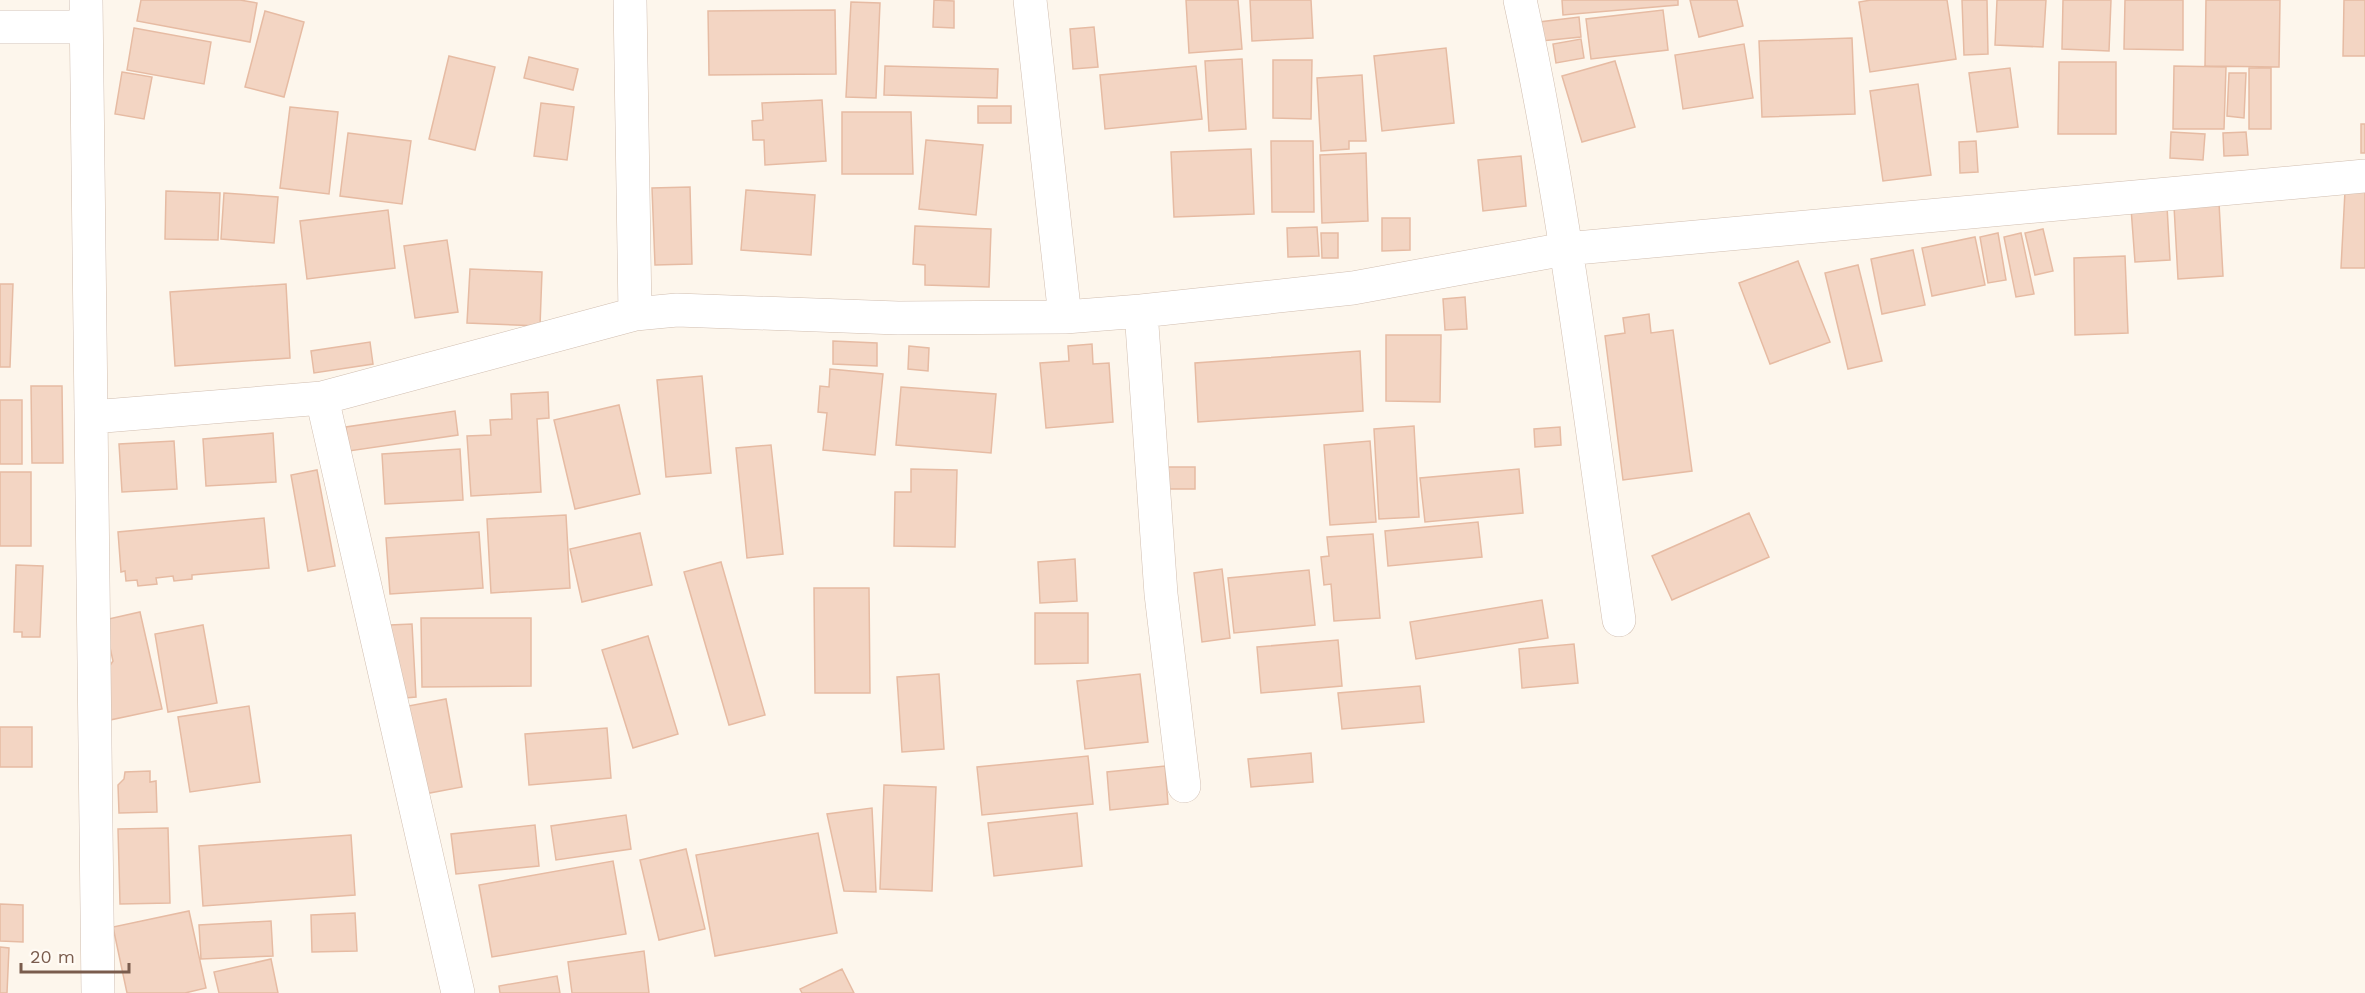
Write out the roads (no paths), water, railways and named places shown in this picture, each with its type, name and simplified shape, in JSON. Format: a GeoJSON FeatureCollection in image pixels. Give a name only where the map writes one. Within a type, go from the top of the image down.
{"type":"FeatureCollection","features":[{"type":"Feature","properties":{"kind":"street"},"geometry":{"type":"LineString","coordinates":[[630,0],[635,314]]}},
{"type":"Feature","properties":{"kind":"street"},"geometry":{"type":"LineString","coordinates":[[1030,0],[1065,317]]}},
{"type":"Feature","properties":{"kind":"street"},"geometry":{"type":"LineString","coordinates":[[1520,0],[1536,72],[1565,249],[1619,620]]}},
{"type":"Feature","properties":{"kind":"street"},"geometry":{"type":"LineString","coordinates":[[0,27],[85,14],[98,993]]}},
{"type":"Feature","properties":{"kind":"street"},"geometry":{"type":"LineString","coordinates":[[92,417],[322,398],[635,314],[677,310],[898,318],[1065,317],[1141,311],[1353,288],[1565,249],[2365,176]]}},
{"type":"Feature","properties":{"kind":"street"},"geometry":{"type":"LineString","coordinates":[[1141,311],[1161,594],[1184,786]]}},
{"type":"Feature","properties":{"kind":"street"},"geometry":{"type":"LineString","coordinates":[[322,398],[458,993]]}}]}
